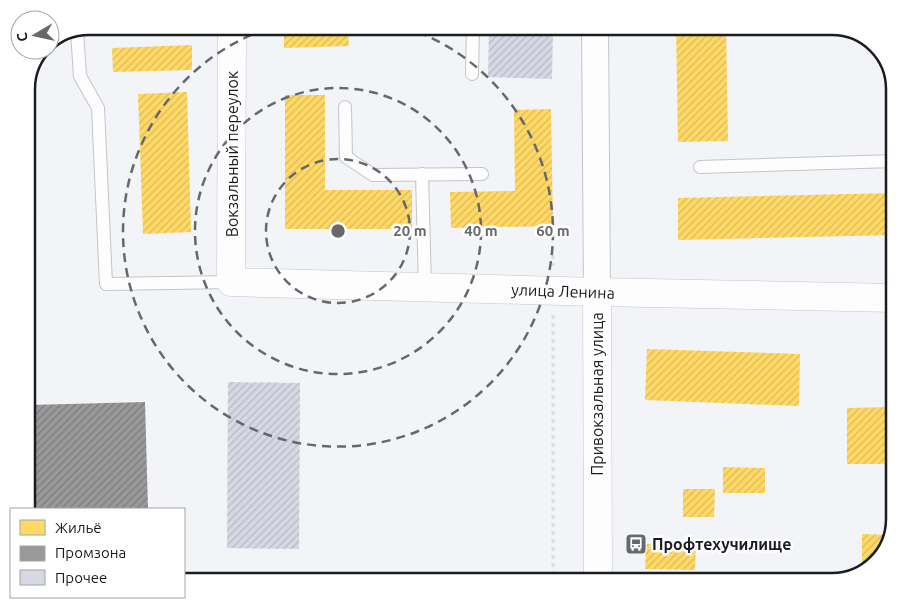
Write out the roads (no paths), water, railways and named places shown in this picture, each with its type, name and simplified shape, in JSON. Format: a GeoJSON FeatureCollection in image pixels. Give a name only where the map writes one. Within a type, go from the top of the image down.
{"type":"FeatureCollection","features":[{"type":"Feature","properties":{"kind":"street","name":"Вокзальный переулок"},"geometry":{"type":"LineString","coordinates":[[231,282],[232,35]]}},
{"type":"Feature","properties":{"kind":"street","name":"Привокзальная улица"},"geometry":{"type":"LineString","coordinates":[[595,35],[598,573]]}},
{"type":"Feature","properties":{"kind":"street","name":"улица Ленина"},"geometry":{"type":"LineString","coordinates":[[231,282],[886,298]]}},
{"type":"Feature","properties":{"kind":"lane"},"geometry":{"type":"LineString","coordinates":[[472,74],[473,35]]}},
{"type":"Feature","properties":{"kind":"lane"},"geometry":{"type":"LineString","coordinates":[[77,36],[80,76],[98,108],[106,284],[231,282]]}},
{"type":"Feature","properties":{"kind":"lane"},"geometry":{"type":"LineString","coordinates":[[345,107],[346,157],[372,175],[482,174]]}},
{"type":"Feature","properties":{"kind":"lane"},"geometry":{"type":"LineString","coordinates":[[700,167],[886,161]]}},
{"type":"Feature","properties":{"kind":"lane"},"geometry":{"type":"LineString","coordinates":[[422,174],[425,287]]}},
{"type":"Feature","properties":{"kind":"place","name":"Профтехучилище"},"geometry":{"type":"Point","coordinates":[636,544]}}]}
